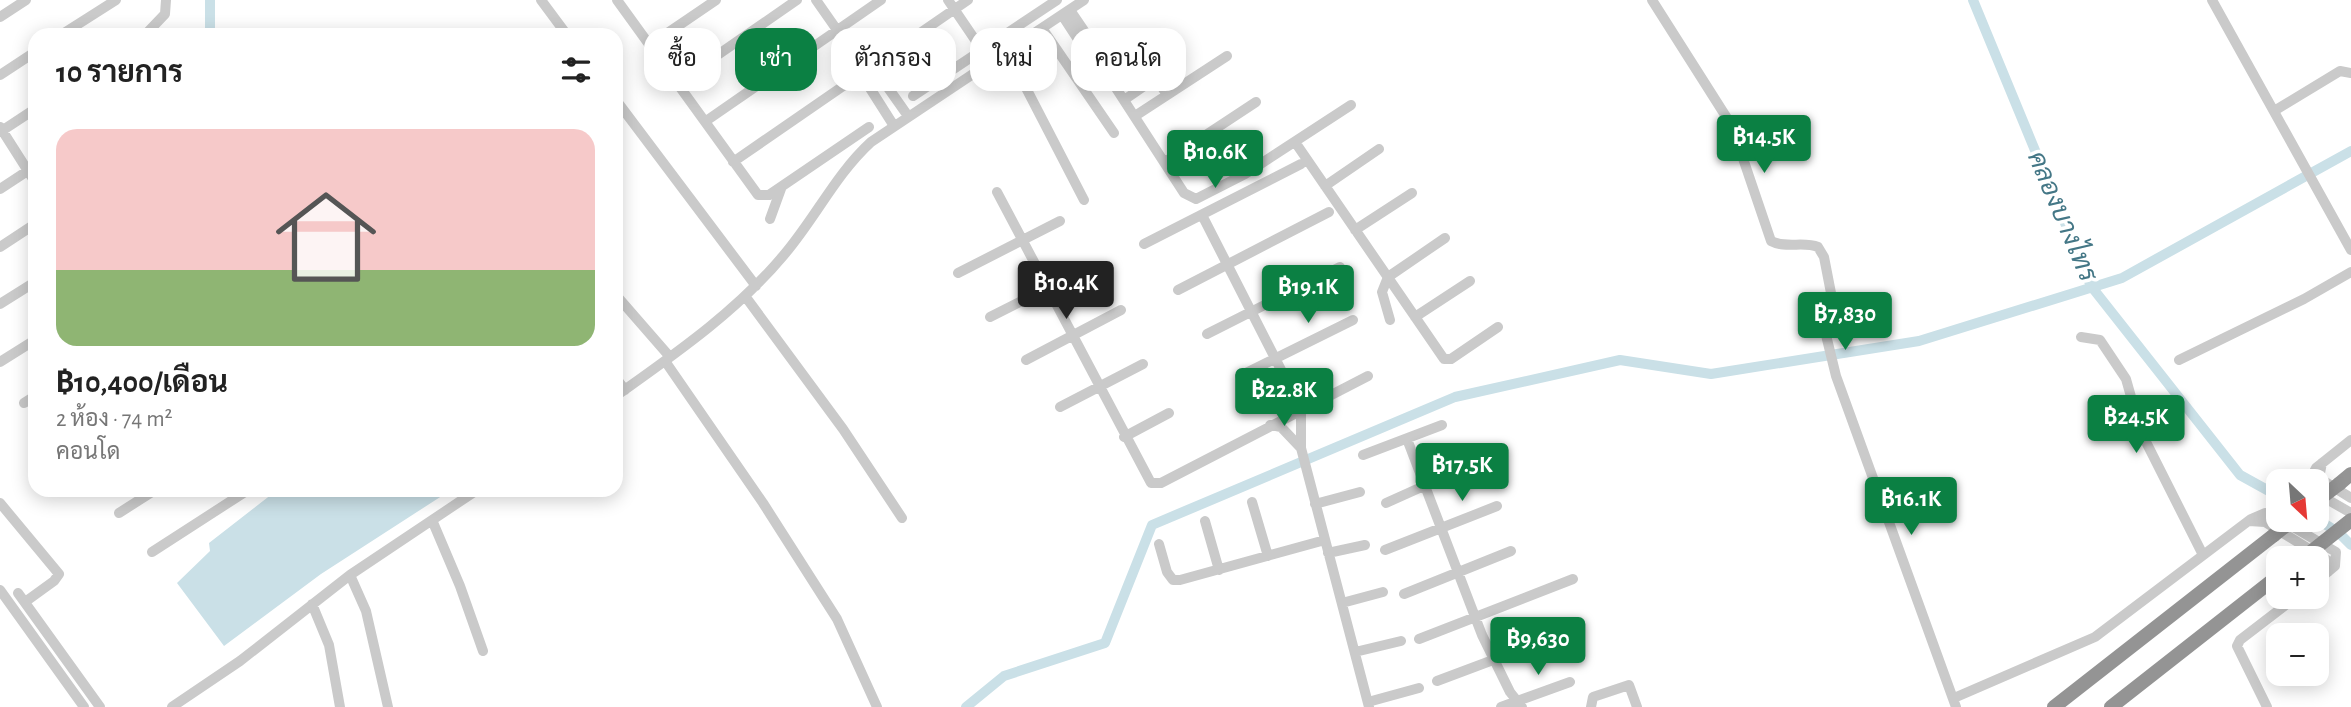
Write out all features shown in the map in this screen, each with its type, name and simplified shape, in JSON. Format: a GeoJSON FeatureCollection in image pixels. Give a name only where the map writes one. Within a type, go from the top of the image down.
{"type":"FeatureCollection","features":[{"type":"Feature","properties":{"kind":"highway"},"geometry":{"type":"LineString","coordinates":[[2329,492],[2351,474]]}},
{"type":"Feature","properties":{"kind":"highway"},"geometry":{"type":"LineString","coordinates":[[2317,546],[2351,520]]}},
{"type":"Feature","properties":{"kind":"highway"},"geometry":{"type":"LineString","coordinates":[[2054,707],[2278,532]]}},
{"type":"Feature","properties":{"kind":"highway"},"geometry":{"type":"LineString","coordinates":[[2111,707],[2266,585]]}},
{"type":"Feature","properties":{"kind":"street"},"geometry":{"type":"LineString","coordinates":[[0,17],[26,0]]}},
{"type":"Feature","properties":{"kind":"street"},"geometry":{"type":"LineString","coordinates":[[72,28],[116,0]]}},
{"type":"Feature","properties":{"kind":"street"},"geometry":{"type":"LineString","coordinates":[[152,28],[166,14],[166,0]]}},
{"type":"Feature","properties":{"kind":"street"},"geometry":{"type":"LineString","coordinates":[[541,0],[562,28]]}},
{"type":"Feature","properties":{"kind":"street"},"geometry":{"type":"LineString","coordinates":[[675,28],[716,0]]}},
{"type":"Feature","properties":{"kind":"street"},"geometry":{"type":"LineString","coordinates":[[721,53],[797,0]]}},
{"type":"Feature","properties":{"kind":"street"},"geometry":{"type":"LineString","coordinates":[[816,0],[836,28]]}},
{"type":"Feature","properties":{"kind":"street"},"geometry":{"type":"LineString","coordinates":[[840,28],[881,0]]}},
{"type":"Feature","properties":{"kind":"street"},"geometry":{"type":"LineString","coordinates":[[948,0],[970,32]]}},
{"type":"Feature","properties":{"kind":"street"},"geometry":{"type":"LineString","coordinates":[[927,28],[968,0]]}},
{"type":"Feature","properties":{"kind":"street"},"geometry":{"type":"LineString","coordinates":[[1015,28],[1057,0]]}},
{"type":"Feature","properties":{"kind":"street"},"geometry":{"type":"LineString","coordinates":[[1042,28],[1084,0]]}},
{"type":"Feature","properties":{"kind":"street"},"geometry":{"type":"LineString","coordinates":[[1652,0],[1732,126],[1771,241],[1779,245],[1810,243],[1818,247],[1824,257],[1830,293],[1826,335],[1836,376],[1955,702],[2095,637],[2245,523],[2262,514],[2266,515]]}},
{"type":"Feature","properties":{"kind":"street"},"geometry":{"type":"LineString","coordinates":[[2212,0],[2351,250]]}},
{"type":"Feature","properties":{"kind":"street"},"geometry":{"type":"LineString","coordinates":[[623,2],[644,35]]}},
{"type":"Feature","properties":{"kind":"street"},"geometry":{"type":"LineString","coordinates":[[1066,13],[1076,28]]}},
{"type":"Feature","properties":{"kind":"street"},"geometry":{"type":"LineString","coordinates":[[706,121],[831,34]]}},
{"type":"Feature","properties":{"kind":"street"},"geometry":{"type":"LineString","coordinates":[[1057,50],[1114,134]]}},
{"type":"Feature","properties":{"kind":"street"},"geometry":{"type":"LineString","coordinates":[[1135,116],[1227,56]]}},
{"type":"Feature","properties":{"kind":"street"},"geometry":{"type":"LineString","coordinates":[[0,75],[28,57]]}},
{"type":"Feature","properties":{"kind":"street"},"geometry":{"type":"LineString","coordinates":[[913,96],[970,58]]}},
{"type":"Feature","properties":{"kind":"street"},"geometry":{"type":"LineString","coordinates":[[2274,111],[2340,71],[2351,74]]}},
{"type":"Feature","properties":{"kind":"street"},"geometry":{"type":"LineString","coordinates":[[623,391],[668,359],[756,286],[802,231],[848,163],[894,125],[970,77]]}},
{"type":"Feature","properties":{"kind":"street"},"geometry":{"type":"LineString","coordinates":[[683,91],[758,195],[769,195],[869,127]]}},
{"type":"Feature","properties":{"kind":"street"},"geometry":{"type":"LineString","coordinates":[[733,162],[836,91]]}},
{"type":"Feature","properties":{"kind":"street"},"geometry":{"type":"LineString","coordinates":[[872,91],[894,125]]}},
{"type":"Feature","properties":{"kind":"street"},"geometry":{"type":"LineString","coordinates":[[890,91],[908,116]]}},
{"type":"Feature","properties":{"kind":"street"},"geometry":{"type":"LineString","coordinates":[[1028,91],[1084,200]]}},
{"type":"Feature","properties":{"kind":"street"},"geometry":{"type":"LineString","coordinates":[[1118,91],[1184,193],[1196,199],[1245,174],[1351,105]]}},
{"type":"Feature","properties":{"kind":"street"},"geometry":{"type":"LineString","coordinates":[[1124,100],[1137,91]]}},
{"type":"Feature","properties":{"kind":"street"},"geometry":{"type":"LineString","coordinates":[[1164,91],[1167,95]]}},
{"type":"Feature","properties":{"kind":"street"},"geometry":{"type":"LineString","coordinates":[[1165,162],[1256,102]]}},
{"type":"Feature","properties":{"kind":"street"},"geometry":{"type":"LineString","coordinates":[[623,109],[756,286]]}},
{"type":"Feature","properties":{"kind":"street"},"geometry":{"type":"LineString","coordinates":[[28,113],[1,130],[28,164]]}},
{"type":"Feature","properties":{"kind":"street"},"geometry":{"type":"LineString","coordinates":[[1295,142],[1447,360],[1499,327]]}},
{"type":"Feature","properties":{"kind":"street"},"geometry":{"type":"LineString","coordinates":[[1325,186],[1379,149]]}},
{"type":"Feature","properties":{"kind":"street"},"geometry":{"type":"LineString","coordinates":[[1144,244],[1301,164]]}},
{"type":"Feature","properties":{"kind":"street"},"geometry":{"type":"LineString","coordinates":[[0,189],[28,170]]}},
{"type":"Feature","properties":{"kind":"street"},"geometry":{"type":"LineString","coordinates":[[770,219],[782,186]]}},
{"type":"Feature","properties":{"kind":"street"},"geometry":{"type":"LineString","coordinates":[[997,192],[1146,478],[1156,485],[1368,376]]}},
{"type":"Feature","properties":{"kind":"street"},"geometry":{"type":"LineString","coordinates":[[1355,230],[1412,193]]}},
{"type":"Feature","properties":{"kind":"street"},"geometry":{"type":"LineString","coordinates":[[1178,290],[1329,212]]}},
{"type":"Feature","properties":{"kind":"street"},"geometry":{"type":"LineString","coordinates":[[1202,215],[1301,409],[1301,448],[1369,705],[1419,688]]}},
{"type":"Feature","properties":{"kind":"street"},"geometry":{"type":"LineString","coordinates":[[958,273],[1060,221]]}},
{"type":"Feature","properties":{"kind":"street"},"geometry":{"type":"LineString","coordinates":[[0,247],[28,229]]}},
{"type":"Feature","properties":{"kind":"street"},"geometry":{"type":"LineString","coordinates":[[1390,320],[1382,292],[1388,277],[1445,238]]}},
{"type":"Feature","properties":{"kind":"street"},"geometry":{"type":"LineString","coordinates":[[1207,334],[1340,267]]}},
{"type":"Feature","properties":{"kind":"street"},"geometry":{"type":"LineString","coordinates":[[990,317],[1087,268]]}},
{"type":"Feature","properties":{"kind":"street"},"geometry":{"type":"LineString","coordinates":[[2179,360],[2304,299],[2351,272]]}},
{"type":"Feature","properties":{"kind":"street"},"geometry":{"type":"LineString","coordinates":[[1415,317],[1470,281]]}},
{"type":"Feature","properties":{"kind":"street"},"geometry":{"type":"LineString","coordinates":[[0,304],[28,286]]}},
{"type":"Feature","properties":{"kind":"street"},"geometry":{"type":"LineString","coordinates":[[745,296],[835,419],[901,518]]}},
{"type":"Feature","properties":{"kind":"street"},"geometry":{"type":"LineString","coordinates":[[623,304],[668,359],[837,619],[877,707]]}},
{"type":"Feature","properties":{"kind":"street"},"geometry":{"type":"LineString","coordinates":[[1026,360],[1121,310]]}},
{"type":"Feature","properties":{"kind":"street"},"geometry":{"type":"LineString","coordinates":[[1240,376],[1353,320]]}},
{"type":"Feature","properties":{"kind":"street"},"geometry":{"type":"LineString","coordinates":[[2081,337],[2100,340],[2126,379],[2141,432],[2203,555]]}},
{"type":"Feature","properties":{"kind":"street"},"geometry":{"type":"LineString","coordinates":[[0,362],[28,344]]}},
{"type":"Feature","properties":{"kind":"street"},"geometry":{"type":"LineString","coordinates":[[1060,407],[1143,364]]}},
{"type":"Feature","properties":{"kind":"street"},"geometry":{"type":"LineString","coordinates":[[24,403],[28,400]]}},
{"type":"Feature","properties":{"kind":"street"},"geometry":{"type":"LineString","coordinates":[[1124,437],[1169,413]]}},
{"type":"Feature","properties":{"kind":"street"},"geometry":{"type":"LineString","coordinates":[[1270,425],[1281,427],[1301,448]]}},
{"type":"Feature","properties":{"kind":"street"},"geometry":{"type":"LineString","coordinates":[[1363,455],[1442,425]]}},
{"type":"Feature","properties":{"kind":"street"},"geometry":{"type":"LineString","coordinates":[[1407,439],[1475,617],[1519,704]]}},
{"type":"Feature","properties":{"kind":"street"},"geometry":{"type":"LineString","coordinates":[[2315,469],[2351,440]]}},
{"type":"Feature","properties":{"kind":"street"},"geometry":{"type":"LineString","coordinates":[[1386,503],[1475,463]]}},
{"type":"Feature","properties":{"kind":"street"},"geometry":{"type":"LineString","coordinates":[[2322,463],[2319,478],[2351,498]]}},
{"type":"Feature","properties":{"kind":"street"},"geometry":{"type":"LineString","coordinates":[[1315,504],[1360,492]]}},
{"type":"Feature","properties":{"kind":"street"},"geometry":{"type":"LineString","coordinates":[[119,513],[144,497]]}},
{"type":"Feature","properties":{"kind":"street"},"geometry":{"type":"LineString","coordinates":[[152,552],[230,497]]}},
{"type":"Feature","properties":{"kind":"street"},"geometry":{"type":"LineString","coordinates":[[172,707],[240,661],[349,575],[466,497]]}},
{"type":"Feature","properties":{"kind":"street"},"geometry":{"type":"LineString","coordinates":[[2329,500],[2351,513]]}},
{"type":"Feature","properties":{"kind":"street"},"geometry":{"type":"LineString","coordinates":[[1252,502],[1268,556]]}},
{"type":"Feature","properties":{"kind":"street"},"geometry":{"type":"LineString","coordinates":[[0,503],[59,574],[54,582],[25,602]]}},
{"type":"Feature","properties":{"kind":"street"},"geometry":{"type":"LineString","coordinates":[[1385,550],[1497,506]]}},
{"type":"Feature","properties":{"kind":"street"},"geometry":{"type":"LineString","coordinates":[[432,520],[460,586],[482,651]]}},
{"type":"Feature","properties":{"kind":"street"},"geometry":{"type":"LineString","coordinates":[[2245,523],[2255,520],[2265,522],[2304,546]]}},
{"type":"Feature","properties":{"kind":"street"},"geometry":{"type":"LineString","coordinates":[[1205,521],[1219,570]]}},
{"type":"Feature","properties":{"kind":"street"},"geometry":{"type":"LineString","coordinates":[[2302,532],[2326,546]]}},
{"type":"Feature","properties":{"kind":"street"},"geometry":{"type":"LineString","coordinates":[[1159,544],[1167,572],[1173,580],[1325,540]]}},
{"type":"Feature","properties":{"kind":"street"},"geometry":{"type":"LineString","coordinates":[[1328,554],[1364,545]]}},
{"type":"Feature","properties":{"kind":"street"},"geometry":{"type":"LineString","coordinates":[[2329,548],[2336,552],[2337,563],[2329,571]]}},
{"type":"Feature","properties":{"kind":"street"},"geometry":{"type":"LineString","coordinates":[[1405,594],[1511,551]]}},
{"type":"Feature","properties":{"kind":"street"},"geometry":{"type":"LineString","coordinates":[[349,575],[366,611],[388,707]]}},
{"type":"Feature","properties":{"kind":"street"},"geometry":{"type":"LineString","coordinates":[[1419,639],[1573,579]]}},
{"type":"Feature","properties":{"kind":"street"},"geometry":{"type":"LineString","coordinates":[[0,590],[84,707]]}},
{"type":"Feature","properties":{"kind":"street"},"geometry":{"type":"LineString","coordinates":[[1342,603],[1383,592]]}},
{"type":"Feature","properties":{"kind":"street"},"geometry":{"type":"LineString","coordinates":[[18,593],[100,707]]}},
{"type":"Feature","properties":{"kind":"street"},"geometry":{"type":"LineString","coordinates":[[312,604],[329,645],[340,707]]}},
{"type":"Feature","properties":{"kind":"street"},"geometry":{"type":"LineString","coordinates":[[2267,707],[2237,646],[2240,640],[2280,609]]}},
{"type":"Feature","properties":{"kind":"street"},"geometry":{"type":"LineString","coordinates":[[1437,681],[1578,628]]}},
{"type":"Feature","properties":{"kind":"street"},"geometry":{"type":"LineString","coordinates":[[1355,652],[1401,641]]}},
{"type":"Feature","properties":{"kind":"street"},"geometry":{"type":"LineString","coordinates":[[1501,707],[1519,704],[1570,682]]}},
{"type":"Feature","properties":{"kind":"street"},"geometry":{"type":"LineString","coordinates":[[1591,707],[1593,698],[1629,685],[1637,707]]}},
{"type":"Feature","properties":{"kind":"water"},"geometry":{"type":"Polygon","coordinates":[[[268,497],[440,497],[321,574],[224,646],[177,583],[210,551],[209,543],[268,497]]]}},
{"type":"Feature","properties":{"kind":"waterway"},"geometry":{"type":"LineString","coordinates":[[210,0],[210,28]]}},
{"type":"Feature","properties":{"kind":"waterway","name":"คลองบางไทร"},"geometry":{"type":"LineString","coordinates":[[1973,0],[2091,286],[2240,475],[2266,489]]}},
{"type":"Feature","properties":{"kind":"waterway"},"geometry":{"type":"LineString","coordinates":[[966,707],[1004,676],[1105,643],[1152,525],[1455,397],[1620,360],[1711,374],[1919,341],[2122,278],[2351,151]]}},
{"type":"Feature","properties":{"kind":"waterway","name":"คลองบางไทร"},"geometry":{"type":"LineString","coordinates":[[2329,527],[2351,545]]}}]}
